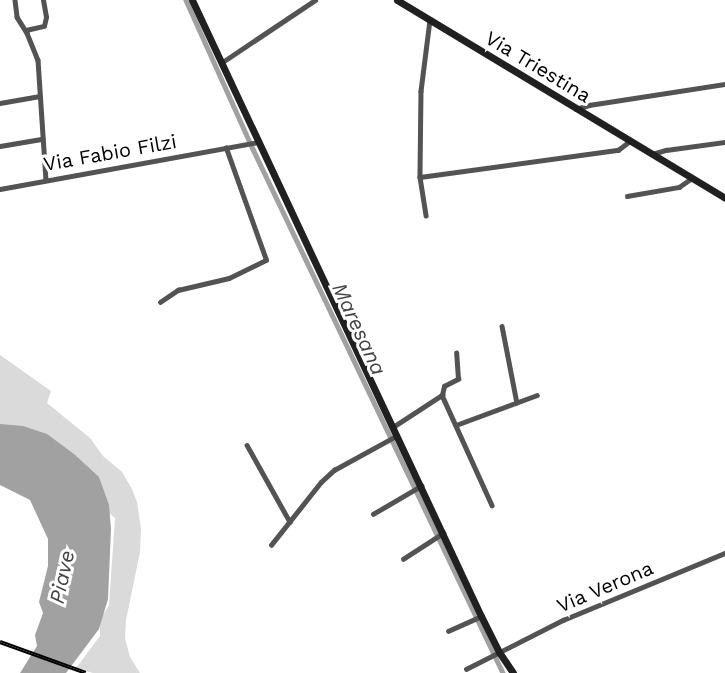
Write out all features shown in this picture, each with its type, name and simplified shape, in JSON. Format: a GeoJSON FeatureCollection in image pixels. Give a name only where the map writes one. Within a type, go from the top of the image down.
{"type":"FeatureCollection","features":[{"type":"Feature","properties":{"kind":"street"},"geometry":{"type":"LineString","coordinates":[[15,0],[17,17],[26,30],[38,60],[45,180]]}},
{"type":"Feature","properties":{"kind":"street"},"geometry":{"type":"LineString","coordinates":[[26,30],[44,26],[46,17],[43,0]]}},
{"type":"Feature","properties":{"kind":"street"},"geometry":{"type":"LineString","coordinates":[[192,0],[480,616],[498,653],[513,673]]}},
{"type":"Feature","properties":{"kind":"street"},"geometry":{"type":"LineString","coordinates":[[221,63],[315,0]]}},
{"type":"Feature","properties":{"kind":"street","name":"Via Triestina"},"geometry":{"type":"LineString","coordinates":[[397,0],[725,198]]}},
{"type":"Feature","properties":{"kind":"street"},"geometry":{"type":"LineString","coordinates":[[426,216],[420,177],[421,91],[430,20]]}},
{"type":"Feature","properties":{"kind":"street"},"geometry":{"type":"LineString","coordinates":[[576,109],[725,84]]}},
{"type":"Feature","properties":{"kind":"street"},"geometry":{"type":"LineString","coordinates":[[0,103],[39,96]]}},
{"type":"Feature","properties":{"kind":"street"},"geometry":{"type":"LineString","coordinates":[[0,146],[42,139]]}},
{"type":"Feature","properties":{"kind":"street"},"geometry":{"type":"LineString","coordinates":[[420,177],[607,151],[625,147],[630,141]]}},
{"type":"Feature","properties":{"kind":"street","name":"Via Fabio Filzi"},"geometry":{"type":"LineString","coordinates":[[0,189],[257,142]]}},
{"type":"Feature","properties":{"kind":"street"},"geometry":{"type":"LineString","coordinates":[[652,154],[725,142]]}},
{"type":"Feature","properties":{"kind":"street"},"geometry":{"type":"LineString","coordinates":[[160,302],[178,290],[229,278],[266,260],[226,148]]}},
{"type":"Feature","properties":{"kind":"street"},"geometry":{"type":"LineString","coordinates":[[627,196],[679,188],[692,178]]}},
{"type":"Feature","properties":{"kind":"street"},"geometry":{"type":"LineString","coordinates":[[502,326],[517,403]]}},
{"type":"Feature","properties":{"kind":"street"},"geometry":{"type":"LineString","coordinates":[[456,353],[458,379],[444,386],[442,395],[492,506]]}},
{"type":"Feature","properties":{"kind":"street"},"geometry":{"type":"LineString","coordinates":[[393,427],[442,395]]}},
{"type":"Feature","properties":{"kind":"street"},"geometry":{"type":"LineString","coordinates":[[456,425],[537,395]]}},
{"type":"Feature","properties":{"kind":"street"},"geometry":{"type":"LineString","coordinates":[[271,545],[315,488],[334,470],[395,436]]}},
{"type":"Feature","properties":{"kind":"street"},"geometry":{"type":"LineString","coordinates":[[247,445],[290,522]]}},
{"type":"Feature","properties":{"kind":"street"},"geometry":{"type":"LineString","coordinates":[[373,514],[420,487]]}},
{"type":"Feature","properties":{"kind":"street"},"geometry":{"type":"LineString","coordinates":[[403,559],[442,534]]}},
{"type":"Feature","properties":{"kind":"street","name":"Via Verona"},"geometry":{"type":"LineString","coordinates":[[466,669],[563,621],[725,553]]}},
{"type":"Feature","properties":{"kind":"street"},"geometry":{"type":"LineString","coordinates":[[448,631],[480,616]]}},
{"type":"Feature","properties":{"kind":"shaded area"},"geometry":{"type":"Polygon","coordinates":[[[0,355],[51,391],[47,403],[90,438],[103,456],[122,472],[132,489],[137,502],[141,529],[140,552],[126,620],[125,638],[130,657],[140,673],[93,673],[76,668],[100,636],[100,620],[109,605],[115,518],[109,513],[102,486],[96,476],[0,429],[0,355]]]}},
{"type":"Feature","properties":{"kind":"water","name":"Piave"},"geometry":{"type":"Polygon","coordinates":[[[0,424],[23,426],[47,434],[74,454],[99,477],[109,505],[111,529],[108,599],[99,629],[66,673],[20,673],[37,646],[35,635],[43,613],[39,602],[48,566],[48,539],[30,500],[0,485],[0,424]]]}},
{"type":"Feature","properties":{"kind":"waterway","name":"Maresana"},"geometry":{"type":"LineString","coordinates":[[186,0],[253,149],[503,673]]}},
{"type":"Feature","properties":{"kind":"railway"},"geometry":{"type":"LineString","coordinates":[[0,642],[86,673]]}}]}
